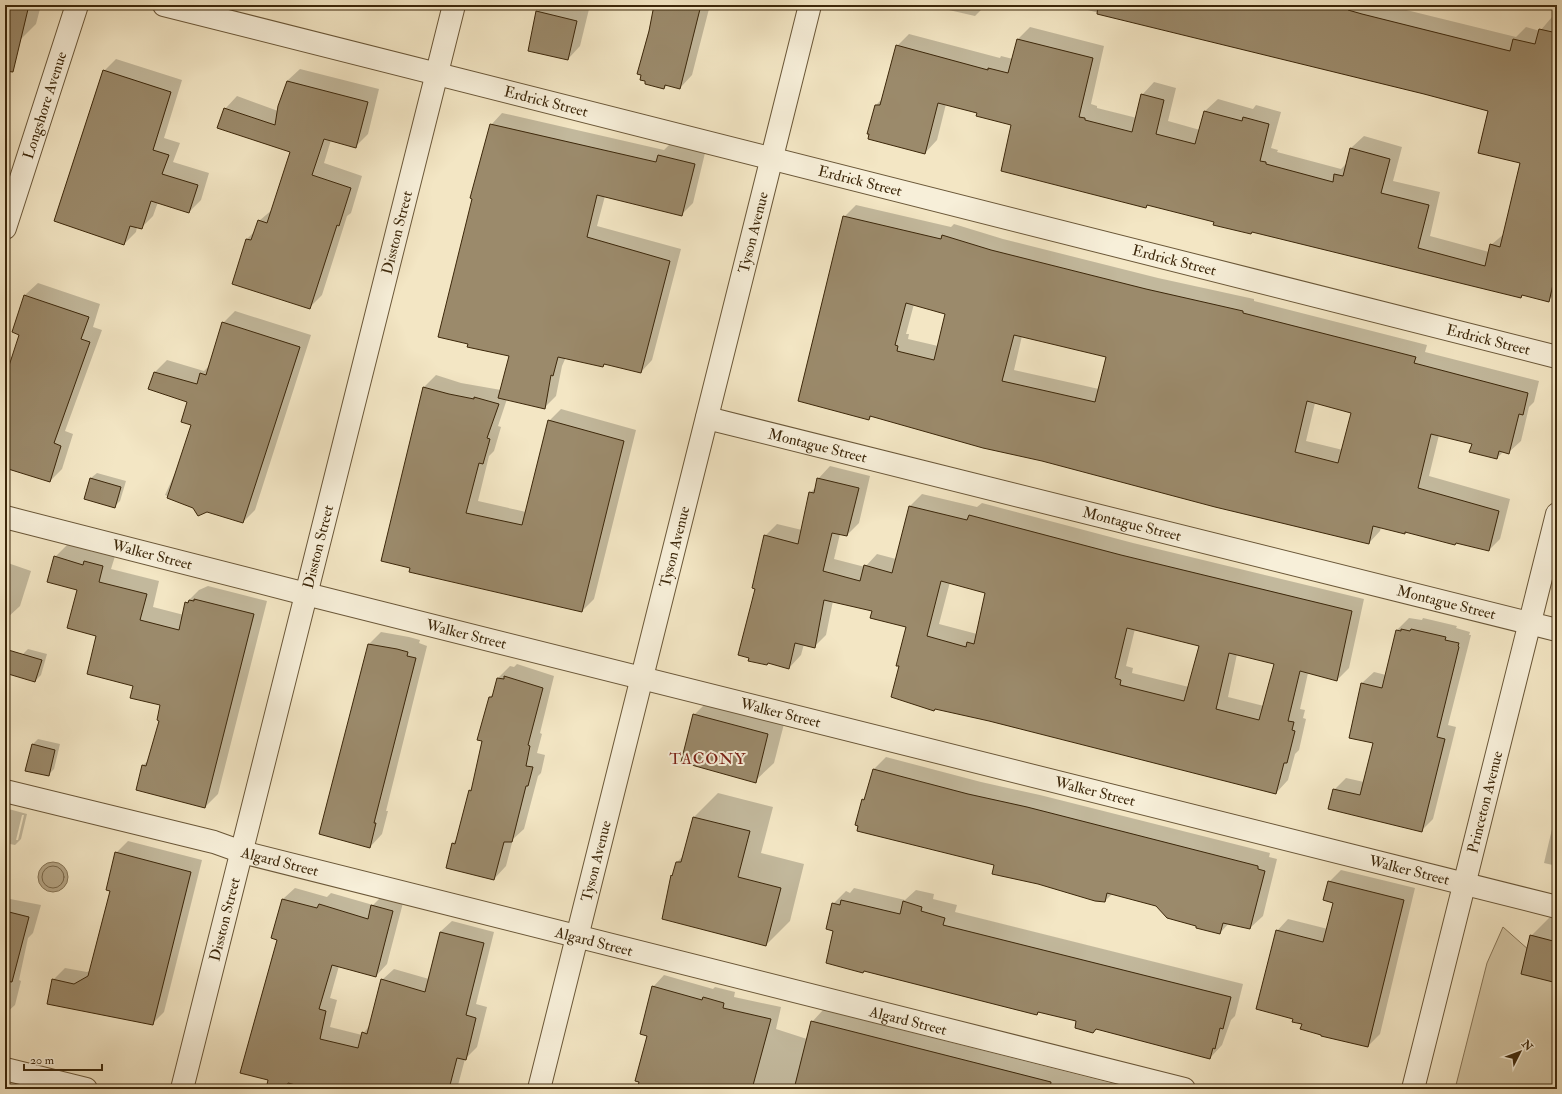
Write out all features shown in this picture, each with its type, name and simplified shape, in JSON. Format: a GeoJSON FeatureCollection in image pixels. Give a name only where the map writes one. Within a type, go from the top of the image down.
{"type":"FeatureCollection","features":[{"type":"Feature","properties":{"kind":"street","name":"Longshore Avenue"},"geometry":{"type":"LineString","coordinates":[[5,228],[77,5]]}},
{"type":"Feature","properties":{"kind":"street","name":"Erdrick Street"},"geometry":{"type":"LineString","coordinates":[[164,5],[1557,356]]}},
{"type":"Feature","properties":{"kind":"street","name":"Disston Street"},"geometry":{"type":"LineString","coordinates":[[182,1089],[454,5]]}},
{"type":"Feature","properties":{"kind":"street","name":"Tyson Avenue"},"geometry":{"type":"LineString","coordinates":[[539,1089],[810,5]]}},
{"type":"Feature","properties":{"kind":"street","name":"Montague Street"},"geometry":{"type":"LineString","coordinates":[[707,418],[1557,630]]}},
{"type":"Feature","properties":{"kind":"street","name":"Princeton Avenue"},"geometry":{"type":"LineString","coordinates":[[1413,1089],[1557,514]]}},
{"type":"Feature","properties":{"kind":"street","name":"Walker Street"},"geometry":{"type":"LineString","coordinates":[[5,517],[306,594],[332,599],[1557,907]]}},
{"type":"Feature","properties":{"kind":"street","name":"Algard Street"},"geometry":{"type":"LineString","coordinates":[[5,791],[214,842],[242,852],[577,936],[756,984],[1184,1089]]}},
{"type":"Feature","properties":{"kind":"street"},"geometry":{"type":"LineString","coordinates":[[5,1069],[86,1089]]}},
{"type":"Feature","properties":{"kind":"shaded area"},"geometry":{"type":"Polygon","coordinates":[[[1503,927],[1557,975],[1557,1089],[1455,1089],[1487,963],[1503,927]]]}},
{"type":"Feature","properties":{"kind":"water"},"geometry":{"type":"Polygon","coordinates":[[[53,862],[59,863],[67,871],[67,883],[59,891],[53,892],[47,891],[39,883],[38,877],[39,871],[47,863],[53,862]]]}},
{"type":"Feature","properties":{"kind":"building"},"geometry":{"type":"Polygon","coordinates":[[[5,5],[29,5],[13,72],[5,71],[5,5]]]}},
{"type":"Feature","properties":{"kind":"building"},"geometry":{"type":"Polygon","coordinates":[[[654,5],[701,5],[680,89],[665,85],[664,89],[645,84],[645,81],[640,80],[641,75],[637,74],[649,31],[654,5]]]}},
{"type":"Feature","properties":{"kind":"building"},"geometry":{"type":"Polygon","coordinates":[[[1098,5],[1349,5],[1348,10],[1362,14],[1510,51],[1513,39],[1535,44],[1539,29],[1557,33],[1557,267],[1549,302],[1522,295],[1521,298],[1252,232],[1251,234],[1213,225],[1214,222],[1147,205],[1146,208],[1001,171],[1011,125],[976,116],[977,113],[938,103],[925,154],[868,139],[869,134],[867,134],[875,105],[880,105],[896,45],[988,70],[988,68],[1008,73],[1017,39],[1093,58],[1079,117],[1085,118],[1085,120],[1132,132],[1141,94],[1164,100],[1156,134],[1195,144],[1204,111],[1242,121],[1243,117],[1269,124],[1260,161],[1266,162],[1266,164],[1333,182],[1334,174],[1343,176],[1350,148],[1390,159],[1381,193],[1429,205],[1418,248],[1485,266],[1490,244],[1500,247],[1520,163],[1478,153],[1488,111],[1097,14],[1098,5]]]}},
{"type":"Feature","properties":{"kind":"building"},"geometry":{"type":"Polygon","coordinates":[[[536,11],[577,21],[568,60],[528,51],[536,11]]]}},
{"type":"Feature","properties":{"kind":"building"},"geometry":{"type":"Polygon","coordinates":[[[103,70],[171,92],[153,150],[169,155],[162,174],[198,185],[189,213],[151,201],[142,229],[130,226],[124,245],[54,221],[103,70]]]}},
{"type":"Feature","properties":{"kind":"building"},"geometry":{"type":"Polygon","coordinates":[[[287,81],[368,102],[356,148],[324,139],[312,175],[351,188],[339,226],[337,225],[310,309],[232,284],[246,239],[251,240],[258,220],[267,223],[290,152],[217,128],[224,108],[275,125],[278,106],[287,81]]]}},
{"type":"Feature","properties":{"kind":"building"},"geometry":{"type":"Polygon","coordinates":[[[490,124],[656,162],[658,155],[695,164],[682,216],[597,195],[587,237],[670,261],[641,373],[604,364],[603,367],[558,357],[553,376],[551,375],[545,409],[498,398],[509,356],[467,347],[468,344],[438,337],[472,199],[470,198],[490,124]]]}},
{"type":"Feature","properties":{"kind":"building"},"geometry":{"type":"Polygon","coordinates":[[[843,216],[941,239],[942,235],[991,250],[1146,289],[1243,311],[1243,313],[1416,357],[1414,363],[1528,393],[1523,415],[1519,414],[1509,454],[1499,451],[1497,459],[1469,452],[1472,444],[1431,434],[1418,488],[1499,511],[1489,551],[1456,543],[1455,545],[1405,532],[1405,534],[1373,526],[1369,544],[1215,507],[1042,461],[983,448],[870,416],[869,420],[798,401],[843,216]],[[906,303],[895,345],[898,346],[897,351],[934,360],[945,314],[906,303]],[[1014,335],[1002,381],[1095,402],[1106,357],[1014,335]],[[1307,401],[1295,452],[1338,463],[1351,413],[1307,401]]]}},
{"type":"Feature","properties":{"kind":"building"},"geometry":{"type":"Polygon","coordinates":[[[24,295],[89,317],[81,339],[90,342],[54,443],[61,446],[50,482],[5,468],[5,378],[19,335],[12,332],[24,295]]]}},
{"type":"Feature","properties":{"kind":"building"},"geometry":{"type":"Polygon","coordinates":[[[222,322],[300,347],[243,523],[207,512],[198,516],[193,508],[167,498],[191,425],[181,422],[187,402],[148,389],[154,372],[197,384],[200,373],[206,375],[222,322]]]}},
{"type":"Feature","properties":{"kind":"building"},"geometry":{"type":"Polygon","coordinates":[[[423,387],[474,399],[474,397],[499,404],[487,438],[490,439],[483,464],[479,463],[466,513],[522,525],[548,420],[624,441],[582,612],[409,572],[410,568],[381,561],[423,387]]]}},
{"type":"Feature","properties":{"kind":"building"},"geometry":{"type":"Polygon","coordinates":[[[90,478],[121,487],[115,508],[84,499],[90,478]]]}},
{"type":"Feature","properties":{"kind":"building"},"geometry":{"type":"Polygon","coordinates":[[[817,478],[859,488],[847,536],[832,533],[823,571],[860,581],[864,565],[892,573],[909,506],[967,520],[969,515],[1121,555],[1352,611],[1337,681],[1300,671],[1288,721],[1294,722],[1292,730],[1295,731],[1287,763],[1284,763],[1276,794],[989,721],[935,709],[934,711],[891,697],[899,666],[896,666],[906,627],[870,618],[872,611],[824,600],[815,648],[795,643],[789,669],[768,663],[767,665],[748,661],[749,658],[738,655],[755,589],[752,588],[764,535],[798,544],[809,492],[814,493],[817,478]],[[941,581],[927,636],[966,647],[967,642],[974,644],[985,593],[941,581]],[[1127,628],[1115,678],[1121,680],[1120,685],[1184,701],[1199,646],[1127,628]],[[1229,653],[1216,709],[1259,720],[1274,664],[1229,653]]]}},
{"type":"Feature","properties":{"kind":"building"},"geometry":{"type":"Polygon","coordinates":[[[54,556],[83,565],[84,561],[103,566],[99,582],[147,594],[140,620],[179,630],[185,602],[188,603],[189,600],[194,601],[194,599],[254,614],[205,808],[136,790],[142,765],[146,766],[159,721],[157,720],[160,705],[130,698],[133,686],[87,674],[96,636],[67,628],[77,590],[47,582],[54,556]]]}},
{"type":"Feature","properties":{"kind":"building"},"geometry":{"type":"Polygon","coordinates":[[[1401,629],[1410,631],[1411,629],[1446,637],[1445,640],[1459,643],[1437,737],[1445,739],[1422,832],[1328,809],[1333,789],[1360,795],[1373,743],[1349,738],[1361,683],[1382,688],[1396,630],[1401,631],[1401,629]]]}},
{"type":"Feature","properties":{"kind":"building"},"geometry":{"type":"Polygon","coordinates":[[[368,644],[408,652],[407,656],[416,658],[374,823],[376,823],[370,848],[319,834],[368,644]]]}},
{"type":"Feature","properties":{"kind":"building"},"geometry":{"type":"Polygon","coordinates":[[[5,649],[42,660],[35,682],[5,673],[5,649]]]}},
{"type":"Feature","properties":{"kind":"building"},"geometry":{"type":"Polygon","coordinates":[[[504,676],[543,688],[528,745],[530,746],[526,766],[533,767],[528,786],[526,786],[512,842],[504,842],[494,880],[446,868],[452,843],[455,844],[469,790],[471,791],[482,741],[477,740],[489,697],[492,697],[497,678],[504,679],[504,676]]]}},
{"type":"Feature","properties":{"kind":"building"},"geometry":{"type":"Polygon","coordinates":[[[693,714],[768,734],[756,783],[681,762],[693,714]]]}},
{"type":"Feature","properties":{"kind":"building"},"geometry":{"type":"Polygon","coordinates":[[[32,744],[55,750],[49,776],[25,771],[32,744]]]}},
{"type":"Feature","properties":{"kind":"building"},"geometry":{"type":"Polygon","coordinates":[[[873,769],[1258,866],[1258,869],[1265,871],[1250,929],[1223,923],[1220,934],[1167,918],[1156,906],[1107,893],[1105,902],[1095,901],[1038,884],[992,874],[994,865],[857,831],[858,826],[855,825],[862,799],[864,800],[873,769]]]}},
{"type":"Feature","properties":{"kind":"building"},"geometry":{"type":"Polygon","coordinates":[[[693,817],[750,831],[738,877],[781,888],[766,946],[662,919],[671,875],[672,876],[676,862],[681,862],[693,817]]]}},
{"type":"Feature","properties":{"kind":"building"},"geometry":{"type":"Polygon","coordinates":[[[115,852],[191,872],[153,1025],[47,1004],[52,979],[74,984],[88,976],[110,891],[106,890],[115,852]]]}},
{"type":"Feature","properties":{"kind":"building"},"geometry":{"type":"Polygon","coordinates":[[[1328,881],[1404,900],[1368,1047],[1321,1036],[1300,1029],[1302,1024],[1292,1022],[1293,1019],[1256,1009],[1276,930],[1323,942],[1333,903],[1323,900],[1328,881]]]}},
{"type":"Feature","properties":{"kind":"building"},"geometry":{"type":"Polygon","coordinates":[[[282,899],[317,908],[319,904],[368,919],[371,905],[393,911],[376,977],[332,965],[319,1009],[326,1011],[320,1039],[358,1048],[362,1032],[367,1034],[381,979],[425,992],[440,932],[484,943],[466,1015],[476,1018],[466,1060],[457,1058],[449,1089],[311,1089],[288,1083],[286,1089],[266,1089],[268,1080],[240,1073],[277,940],[271,938],[282,899]]]}},
{"type":"Feature","properties":{"kind":"building"},"geometry":{"type":"Polygon","coordinates":[[[841,900],[900,914],[903,901],[922,907],[921,911],[945,918],[943,925],[1231,997],[1223,1029],[1220,1028],[1215,1049],[1213,1048],[1210,1059],[1096,1029],[1093,1033],[1075,1028],[1076,1021],[1038,1012],[1037,1015],[864,971],[863,973],[826,963],[833,931],[826,929],[832,903],[840,905],[841,900]]]}},
{"type":"Feature","properties":{"kind":"building"},"geometry":{"type":"Polygon","coordinates":[[[5,911],[29,917],[12,982],[5,981],[5,911]]]}},
{"type":"Feature","properties":{"kind":"building"},"geometry":{"type":"Polygon","coordinates":[[[1530,935],[1557,942],[1557,983],[1521,974],[1530,935]]]}},
{"type":"Feature","properties":{"kind":"building"},"geometry":{"type":"Polygon","coordinates":[[[652,986],[702,1000],[703,997],[724,1003],[723,1008],[771,1019],[752,1089],[637,1089],[639,1082],[635,1081],[647,1036],[640,1034],[652,986]]]}},
{"type":"Feature","properties":{"kind":"building"},"geometry":{"type":"Polygon","coordinates":[[[811,1021],[1051,1082],[1050,1089],[794,1089],[811,1021]]]}},
{"type":"Feature","properties":{"kind":"district","name":"TACONY"},"geometry":{"type":"Point","coordinates":[708,758]}}]}
